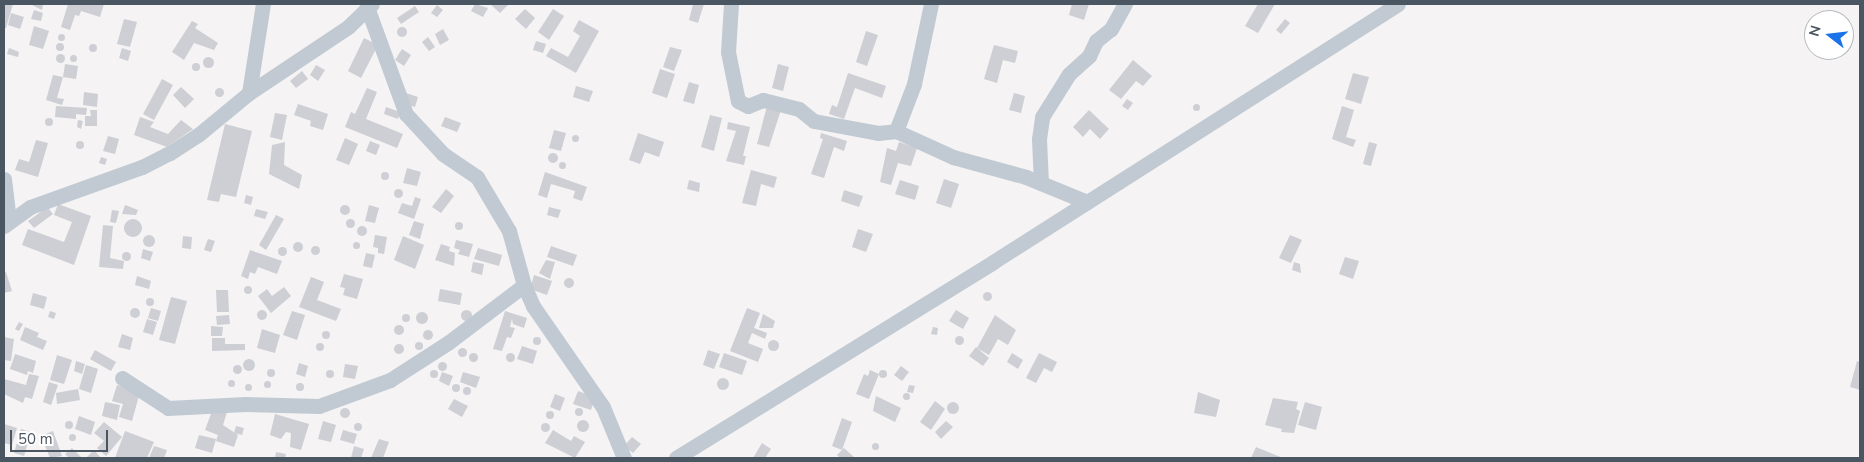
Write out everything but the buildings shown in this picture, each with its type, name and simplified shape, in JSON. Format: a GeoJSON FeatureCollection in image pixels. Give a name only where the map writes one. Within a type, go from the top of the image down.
{"type":"FeatureCollection","features":[{"type":"Feature","properties":{"kind":"street"},"geometry":{"type":"LineString","coordinates":[[249,93],[263,4]]}},
{"type":"Feature","properties":{"kind":"street"},"geometry":{"type":"LineString","coordinates":[[732,4],[728,52],[738,101],[748,106],[763,100],[798,109],[814,121],[832,125],[878,133],[896,131],[953,157],[1041,183],[1087,202]]}},
{"type":"Feature","properties":{"kind":"street"},"geometry":{"type":"LineString","coordinates":[[896,131],[914,84],[931,4]]}},
{"type":"Feature","properties":{"kind":"street"},"geometry":{"type":"LineString","coordinates":[[1041,183],[1039,139],[1042,117],[1069,74],[1089,56],[1096,41],[1111,29],[1125,4]]}},
{"type":"Feature","properties":{"kind":"street"},"geometry":{"type":"LineString","coordinates":[[676,458],[1087,202],[1398,4]]}},
{"type":"Feature","properties":{"kind":"street"},"geometry":{"type":"LineString","coordinates":[[7,223],[30,207],[142,166],[170,152],[198,135],[249,93],[348,27],[369,5],[406,114],[443,154],[477,177],[508,231],[524,285],[533,306],[603,407],[624,458]]}},
{"type":"Feature","properties":{"kind":"street"},"geometry":{"type":"LineString","coordinates":[[4,179],[7,223]]}},
{"type":"Feature","properties":{"kind":"street"},"geometry":{"type":"LineString","coordinates":[[122,378],[168,408],[245,404],[319,406],[390,380],[449,342],[524,285]]}}]}
